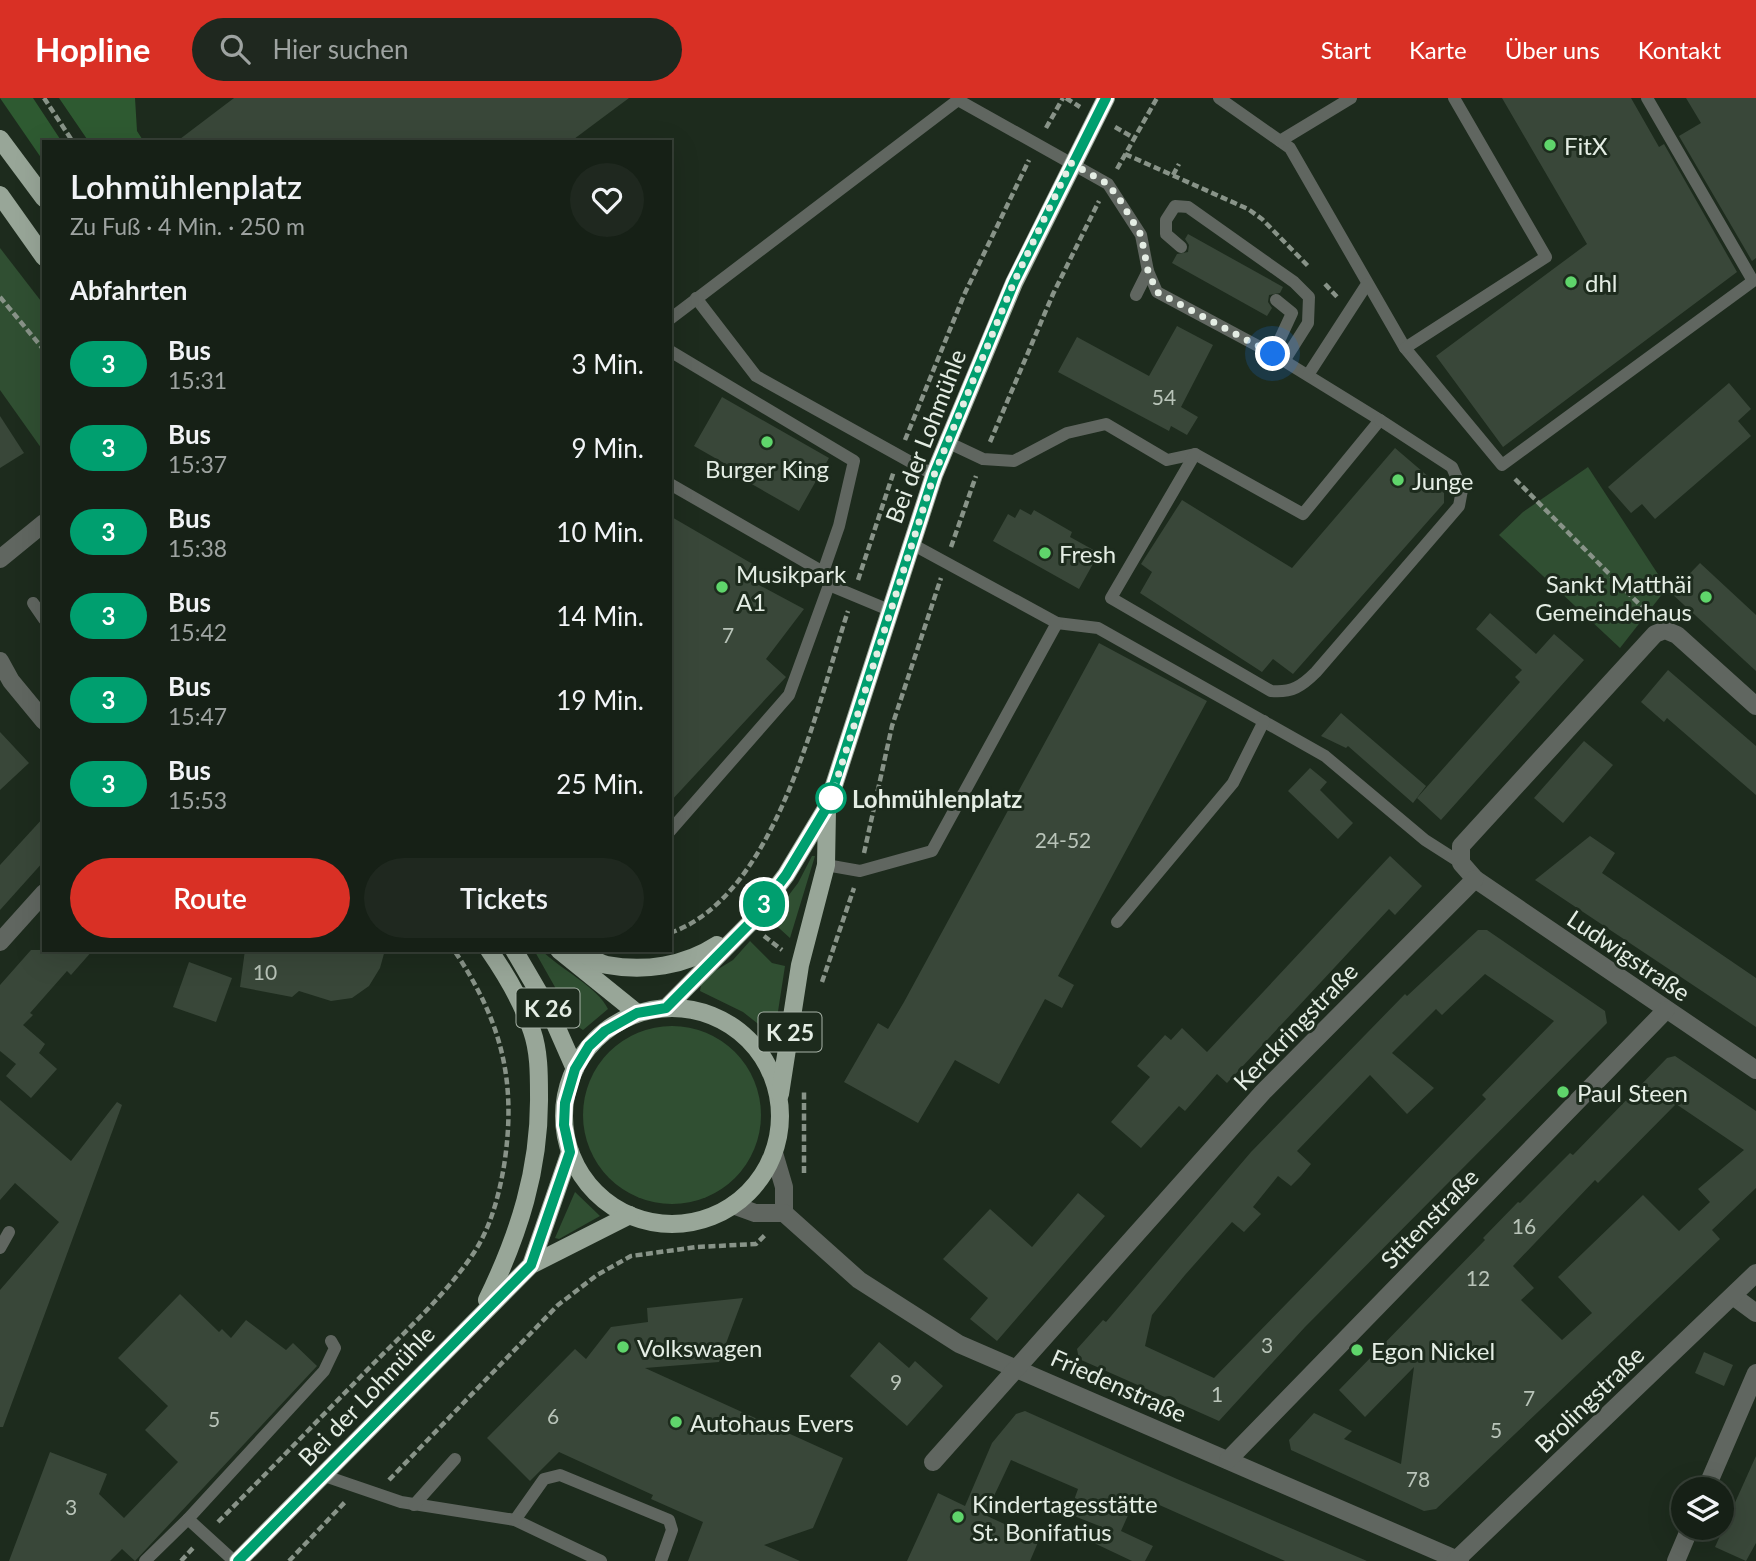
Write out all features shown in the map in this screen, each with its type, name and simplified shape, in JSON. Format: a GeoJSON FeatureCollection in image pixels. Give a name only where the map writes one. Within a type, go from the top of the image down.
{"type":"FeatureCollection","features":[{"type":"Feature","properties":{"kind":"main road","name":"Bei der Lohmühle"},"geometry":{"type":"LineString","coordinates":[[666,1008],[749,924],[786,875],[827,807],[934,475],[1014,282],[1071,163],[1106,98]]}},
{"type":"Feature","properties":{"kind":"main road"},"geometry":{"type":"LineString","coordinates":[[0,139],[42,195]]}},
{"type":"Feature","properties":{"kind":"main road"},"geometry":{"type":"LineString","coordinates":[[0,195],[42,254]]}},
{"type":"Feature","properties":{"kind":"main road","name":"Bei der Lohmühle"},"geometry":{"type":"LineString","coordinates":[[779,1098],[800,965],[825,865],[827,807]]}},
{"type":"Feature","properties":{"kind":"main road","name":"K 25"},"geometry":{"type":"LineString","coordinates":[[581,952],[604,965],[646,968],[695,959],[749,924]]}},
{"type":"Feature","properties":{"kind":"main road","name":"K 26"},"geometry":{"type":"LineString","coordinates":[[480,1314],[510,1252],[531,1186],[539,1132],[539,1071],[533,1033],[515,989],[490,952]]}},
{"type":"Feature","properties":{"kind":"main road","name":"K 26"},"geometry":{"type":"LineString","coordinates":[[515,952],[549,1010],[575,1069]]}},
{"type":"Feature","properties":{"kind":"main road","name":"K 26"},"geometry":{"type":"LineString","coordinates":[[561,952],[637,1013]]}},
{"type":"Feature","properties":{"kind":"main road"},"geometry":{"type":"LineString","coordinates":[[666,1008],[706,1013],[738,1029],[763,1056],[779,1098],[779,1134],[774,1153],[754,1186],[733,1205],[690,1222],[662,1223],[630,1215],[599,1195],[586,1181],[570,1152],[564,1125],[565,1103],[575,1069],[589,1046],[605,1031],[637,1013],[666,1008]]}},
{"type":"Feature","properties":{"kind":"main road","name":"Bei der Lohmühle"},"geometry":{"type":"LineString","coordinates":[[531,1265],[570,1152]]}},
{"type":"Feature","properties":{"kind":"main road","name":"Bei der Lohmühle"},"geometry":{"type":"LineString","coordinates":[[236,1561],[531,1265],[630,1215]]}},
{"type":"Feature","properties":{"kind":"street"},"geometry":{"type":"LineString","coordinates":[[0,559],[42,525]]}},
{"type":"Feature","properties":{"kind":"street"},"geometry":{"type":"LineString","coordinates":[[1475,879],[1461,863],[1461,846],[1655,634],[1665,631],[1677,635],[1756,706]]}},
{"type":"Feature","properties":{"kind":"street"},"geometry":{"type":"LineString","coordinates":[[0,661],[5,686],[42,719]]}},
{"type":"Feature","properties":{"kind":"street","name":"Ludwigstraße"},"geometry":{"type":"LineString","coordinates":[[1475,879],[1756,1070]]}},
{"type":"Feature","properties":{"kind":"street","name":"Kerckringstraße"},"geometry":{"type":"LineString","coordinates":[[933,1462],[1264,1092],[1475,879]]}},
{"type":"Feature","properties":{"kind":"street"},"geometry":{"type":"LineString","coordinates":[[0,942],[42,895]]}},
{"type":"Feature","properties":{"kind":"street","name":"Stitenstraße"},"geometry":{"type":"LineString","coordinates":[[1228,1460],[1666,1010]]}},
{"type":"Feature","properties":{"kind":"street"},"geometry":{"type":"LineString","coordinates":[[733,1205],[755,1213],[784,1213],[784,1187],[774,1153]]}},
{"type":"Feature","properties":{"kind":"street","name":"Friedenstraße"},"geometry":{"type":"LineString","coordinates":[[784,1213],[859,1280],[959,1343],[1457,1561]]}},
{"type":"Feature","properties":{"kind":"street","name":"Brolingstraße"},"geometry":{"type":"LineString","coordinates":[[1457,1561],[1649,1384],[1756,1273]]}},
{"type":"Feature","properties":{"kind":"street"},"geometry":{"type":"LineString","coordinates":[[1733,1296],[1756,1313]]}},
{"type":"Feature","properties":{"kind":"street"},"geometry":{"type":"LineString","coordinates":[[1711,1477],[1756,1373]]}},
{"type":"Feature","properties":{"kind":"street"},"geometry":{"type":"LineString","coordinates":[[1676,1561],[1685,1540]]}},
{"type":"Feature","properties":{"kind":"lane"},"geometry":{"type":"LineString","coordinates":[[1219,98],[1290,148],[1405,348],[1502,465],[1753,281],[1647,98]]}},
{"type":"Feature","properties":{"kind":"lane"},"geometry":{"type":"LineString","coordinates":[[1280,141],[1351,98]]}},
{"type":"Feature","properties":{"kind":"lane"},"geometry":{"type":"LineString","coordinates":[[1405,348],[1546,257],[1454,98]]}},
{"type":"Feature","properties":{"kind":"lane"},"geometry":{"type":"LineString","coordinates":[[672,317],[958,100],[1108,184],[1141,235],[1148,271],[1157,292],[1308,375],[1380,420],[1452,467],[1462,490],[1459,506],[1316,672],[1302,686],[1285,693],[1271,691],[1111,598],[1195,454]]}},
{"type":"Feature","properties":{"kind":"lane"},"geometry":{"type":"LineString","coordinates":[[1181,247],[1166,234],[1166,220],[1175,206],[1188,207],[1294,282],[1309,297],[1308,323],[1278,358]]}},
{"type":"Feature","properties":{"kind":"lane"},"geometry":{"type":"LineString","coordinates":[[1136,295],[1148,271]]}},
{"type":"Feature","properties":{"kind":"lane"},"geometry":{"type":"LineString","coordinates":[[1308,375],[1367,284]]}},
{"type":"Feature","properties":{"kind":"lane"},"geometry":{"type":"LineString","coordinates":[[696,298],[756,376],[934,475]]}},
{"type":"Feature","properties":{"kind":"lane"},"geometry":{"type":"LineString","coordinates":[[1276,300],[1292,313],[1278,358]]}},
{"type":"Feature","properties":{"kind":"lane"},"geometry":{"type":"LineString","coordinates":[[672,352],[854,461],[839,526],[822,572]]}},
{"type":"Feature","properties":{"kind":"lane"},"geometry":{"type":"LineString","coordinates":[[947,442],[983,459],[1014,461],[1067,433],[1106,424],[1167,460],[1195,454],[1303,514],[1380,420]]}},
{"type":"Feature","properties":{"kind":"lane"},"geometry":{"type":"LineString","coordinates":[[672,485],[822,572],[829,585],[889,610]]}},
{"type":"Feature","properties":{"kind":"lane"},"geometry":{"type":"LineString","coordinates":[[910,543],[1057,623],[1098,628],[1325,756],[1425,840],[1461,863]]}},
{"type":"Feature","properties":{"kind":"lane"},"geometry":{"type":"LineString","coordinates":[[672,829],[789,695],[829,585]]}},
{"type":"Feature","properties":{"kind":"lane"},"geometry":{"type":"LineString","coordinates":[[33,603],[42,616]]}},
{"type":"Feature","properties":{"kind":"lane"},"geometry":{"type":"LineString","coordinates":[[825,865],[860,871],[932,851],[1057,623]]}},
{"type":"Feature","properties":{"kind":"lane"},"geometry":{"type":"LineString","coordinates":[[1118,922],[1233,783],[1264,721]]}},
{"type":"Feature","properties":{"kind":"lane"},"geometry":{"type":"LineString","coordinates":[[0,1248],[9,1232]]}},
{"type":"Feature","properties":{"kind":"lane"},"geometry":{"type":"LineString","coordinates":[[145,1561],[188,1519],[324,1371],[335,1348],[331,1340]]}},
{"type":"Feature","properties":{"kind":"lane"},"geometry":{"type":"LineString","coordinates":[[414,1505],[455,1459]]}},
{"type":"Feature","properties":{"kind":"lane"},"geometry":{"type":"LineString","coordinates":[[322,1475],[365,1492],[414,1505],[515,1520],[601,1561]]}},
{"type":"Feature","properties":{"kind":"lane"},"geometry":{"type":"LineString","coordinates":[[515,1520],[544,1479],[560,1475],[670,1520],[672,1530],[661,1561]]}},
{"type":"Feature","properties":{"kind":"lane"},"geometry":{"type":"LineString","coordinates":[[188,1519],[236,1561]]}},
{"type":"Feature","properties":{"kind":"path"},"geometry":{"type":"LineString","coordinates":[[44,98],[72,140]]}},
{"type":"Feature","properties":{"kind":"path"},"geometry":{"type":"LineString","coordinates":[[672,932],[699,920],[723,902],[759,852],[786,798],[898,457],[964,295],[1037,144],[1063,98]]}},
{"type":"Feature","properties":{"kind":"path"},"geometry":{"type":"LineString","coordinates":[[1125,154],[1157,98]]}},
{"type":"Feature","properties":{"kind":"path"},"geometry":{"type":"LineString","coordinates":[[1173,175],[1179,164]]}},
{"type":"Feature","properties":{"kind":"path"},"geometry":{"type":"LineString","coordinates":[[0,297],[42,348]]}},
{"type":"Feature","properties":{"kind":"path"},"geometry":{"type":"LineString","coordinates":[[1502,465],[1665,631]]}},
{"type":"Feature","properties":{"kind":"path"},"geometry":{"type":"LineString","coordinates":[[749,924],[800,965],[823,976],[821,989]]}},
{"type":"Feature","properties":{"kind":"path"},"geometry":{"type":"LineString","coordinates":[[181,1561],[416,1320],[475,1252],[489,1223],[500,1191],[508,1137],[506,1063],[492,1017],[477,985],[455,952]]}},
{"type":"Feature","properties":{"kind":"path"},"geometry":{"type":"LineString","coordinates":[[804,1085],[804,1177]]}},
{"type":"Feature","properties":{"kind":"path"},"geometry":{"type":"LineString","coordinates":[[289,1561],[346,1500],[390,1479],[558,1305],[597,1275],[631,1256],[697,1247],[756,1244],[784,1213]]}},
{"type":"Feature","properties":{"kind":"green space"},"geometry":{"type":"Polygon","coordinates":[[[0,98],[33,98],[61,140],[42,140],[42,159],[0,98]]]}},
{"type":"Feature","properties":{"kind":"green space"},"geometry":{"type":"Polygon","coordinates":[[[59,98],[135,98],[137,131],[143,140],[88,140],[59,98]]]}},
{"type":"Feature","properties":{"kind":"green space"},"geometry":{"type":"Polygon","coordinates":[[[0,248],[42,302],[42,449],[0,390],[0,248]]]}},
{"type":"Feature","properties":{"kind":"green space"},"geometry":{"type":"Polygon","coordinates":[[[1588,467],[1667,588],[1620,648],[1499,535],[1523,512],[1588,467]]]}},
{"type":"Feature","properties":{"kind":"green space"},"geometry":{"type":"Polygon","coordinates":[[[812,856],[815,856],[790,938],[770,920],[798,883],[812,856]]]}},
{"type":"Feature","properties":{"kind":"green space"},"geometry":{"type":"Polygon","coordinates":[[[750,941],[772,963],[785,966],[775,1031],[771,1034],[743,1012],[700,991],[702,979],[733,960],[750,941]]]}},
{"type":"Feature","properties":{"kind":"green space"},"geometry":{"type":"Polygon","coordinates":[[[535,952],[543,952],[596,993],[608,1009],[583,1030],[577,1026],[535,952]]]}},
{"type":"Feature","properties":{"kind":"green space"},"geometry":{"type":"Polygon","coordinates":[[[672,1026],[706,1033],[735,1052],[754,1081],[761,1115],[754,1149],[735,1178],[706,1197],[672,1204],[638,1197],[609,1178],[590,1149],[583,1115],[590,1081],[609,1052],[638,1033],[672,1026]]]}},
{"type":"Feature","properties":{"kind":"green space"},"geometry":{"type":"Polygon","coordinates":[[[575,1192],[600,1216],[559,1239],[555,1238],[575,1192]]]}},
{"type":"Feature","properties":{"kind":"building"},"geometry":{"type":"Polygon","coordinates":[[[234,98],[629,98],[573,140],[179,140],[234,98]]]}},
{"type":"Feature","properties":{"kind":"building"},"geometry":{"type":"Polygon","coordinates":[[[1502,98],[1631,98],[1659,147],[1664,144],[1737,272],[1503,447],[1436,356],[1587,244],[1502,98]]]}},
{"type":"Feature","properties":{"kind":"building"},"geometry":{"type":"Polygon","coordinates":[[[1686,98],[1756,98],[1756,258],[1752,261],[1679,136],[1701,123],[1686,98]]]}},
{"type":"Feature","properties":{"kind":"building"},"geometry":{"type":"Polygon","coordinates":[[[1188,234],[1283,287],[1280,293],[1269,295],[1268,302],[1272,308],[1267,316],[1172,263],[1177,254],[1188,252],[1189,245],[1185,239],[1188,234]]]}},
{"type":"Feature","properties":{"kind":"building"},"geometry":{"type":"Polygon","coordinates":[[[1177,326],[1213,345],[1181,407],[1198,417],[1187,435],[1171,426],[1169,431],[1058,372],[1077,337],[1149,376],[1177,326]]]}},
{"type":"Feature","properties":{"kind":"building"},"geometry":{"type":"Polygon","coordinates":[[[1729,383],[1751,409],[1738,421],[1751,436],[1655,519],[1642,504],[1631,513],[1608,487],[1729,383]]]}},
{"type":"Feature","properties":{"kind":"building"},"geometry":{"type":"Polygon","coordinates":[[[722,397],[829,458],[799,511],[734,474],[736,470],[694,446],[722,397]]]}},
{"type":"Feature","properties":{"kind":"building"},"geometry":{"type":"Polygon","coordinates":[[[0,416],[24,453],[0,468],[0,416]]]}},
{"type":"Feature","properties":{"kind":"building"},"geometry":{"type":"Polygon","coordinates":[[[1395,448],[1444,490],[1444,503],[1293,674],[1273,659],[1262,672],[1140,593],[1152,572],[1141,564],[1182,500],[1292,568],[1395,448]]]}},
{"type":"Feature","properties":{"kind":"building"},"geometry":{"type":"Polygon","coordinates":[[[1020,509],[1031,515],[1034,510],[1072,532],[1070,537],[1099,553],[1079,589],[993,541],[1008,514],[1015,518],[1020,509]]]}},
{"type":"Feature","properties":{"kind":"building"},"geometry":{"type":"Polygon","coordinates":[[[672,517],[756,566],[744,577],[804,609],[766,659],[786,677],[672,800],[672,517]]]}},
{"type":"Feature","properties":{"kind":"building"},"geometry":{"type":"Polygon","coordinates":[[[1700,563],[1756,615],[1756,671],[1671,593],[1700,563]]]}},
{"type":"Feature","properties":{"kind":"building"},"geometry":{"type":"Polygon","coordinates":[[[1490,613],[1536,654],[1554,634],[1584,660],[1441,820],[1417,798],[1520,682],[1515,677],[1522,670],[1476,629],[1490,613]]]}},
{"type":"Feature","properties":{"kind":"building"},"geometry":{"type":"Polygon","coordinates":[[[1099,643],[1207,701],[1058,976],[1074,985],[1062,1008],[1045,999],[999,1084],[955,1060],[918,1123],[844,1082],[878,1023],[888,1029],[904,1002],[1099,643]]]}},
{"type":"Feature","properties":{"kind":"building"},"geometry":{"type":"Polygon","coordinates":[[[1668,670],[1756,746],[1756,795],[1667,718],[1664,722],[1641,702],[1668,670]]]}},
{"type":"Feature","properties":{"kind":"building"},"geometry":{"type":"Polygon","coordinates":[[[1341,713],[1426,786],[1413,803],[1348,746],[1346,748],[1321,736],[1341,713]]]}},
{"type":"Feature","properties":{"kind":"building"},"geometry":{"type":"Polygon","coordinates":[[[0,732],[29,763],[0,790],[0,732]]]}},
{"type":"Feature","properties":{"kind":"building"},"geometry":{"type":"Polygon","coordinates":[[[1584,741],[1613,765],[1563,823],[1534,798],[1584,741]]]}},
{"type":"Feature","properties":{"kind":"building"},"geometry":{"type":"Polygon","coordinates":[[[1310,768],[1327,782],[1320,790],[1353,823],[1338,839],[1288,791],[1310,768]]]}},
{"type":"Feature","properties":{"kind":"building"},"geometry":{"type":"Polygon","coordinates":[[[42,819],[42,863],[0,910],[0,865],[42,819]]]}},
{"type":"Feature","properties":{"kind":"building"},"geometry":{"type":"Polygon","coordinates":[[[1590,836],[1615,853],[1602,873],[1756,978],[1756,1027],[1535,880],[1590,836]]]}},
{"type":"Feature","properties":{"kind":"building"},"geometry":{"type":"Polygon","coordinates":[[[1390,856],[1422,886],[1395,915],[1389,909],[1227,1083],[1217,1074],[1185,1111],[1179,1106],[1141,1148],[1111,1122],[1150,1077],[1137,1066],[1165,1035],[1171,1040],[1182,1028],[1207,1052],[1390,856]]]}},
{"type":"Feature","properties":{"kind":"building"},"geometry":{"type":"Polygon","coordinates":[[[1478,930],[1487,930],[1605,1011],[1607,1023],[1305,1327],[1219,1421],[1079,1359],[1077,1349],[1103,1320],[1106,1322],[1251,1152],[1405,994],[1407,996],[1478,930]],[[1485,974],[1442,1015],[1436,1009],[1392,1053],[1434,1088],[1407,1114],[1370,1075],[1297,1151],[1311,1164],[1301,1176],[1291,1186],[1278,1176],[1253,1207],[1261,1214],[1244,1232],[1232,1222],[1185,1275],[1152,1315],[1145,1346],[1214,1378],[1486,1099],[1482,1095],[1554,1021],[1485,974]]]}},
{"type":"Feature","properties":{"kind":"building"},"geometry":{"type":"Polygon","coordinates":[[[31,950],[91,952],[71,975],[67,971],[30,1013],[33,1015],[23,1025],[45,1044],[39,1053],[57,1069],[31,1098],[6,1076],[16,1064],[0,1051],[0,985],[31,950]]]}},
{"type":"Feature","properties":{"kind":"building"},"geometry":{"type":"Polygon","coordinates":[[[245,952],[384,952],[380,968],[369,986],[352,998],[331,1001],[299,991],[292,997],[240,987],[245,952]]]}},
{"type":"Feature","properties":{"kind":"building"},"geometry":{"type":"Polygon","coordinates":[[[189,962],[232,978],[216,1022],[173,1007],[189,962]]]}},
{"type":"Feature","properties":{"kind":"building"},"geometry":{"type":"Polygon","coordinates":[[[1675,1056],[1756,1111],[1756,1188],[1712,1230],[1720,1239],[1436,1509],[1424,1511],[1291,1450],[1289,1440],[1314,1413],[1352,1431],[1344,1439],[1401,1464],[1414,1367],[1365,1417],[1339,1390],[1485,1240],[1483,1238],[1518,1202],[1570,1153],[1573,1155],[1667,1058],[1675,1056]],[[1676,1104],[1598,1183],[1595,1180],[1513,1266],[1534,1288],[1521,1300],[1562,1340],[1592,1313],[1558,1277],[1643,1195],[1679,1231],[1710,1202],[1698,1189],[1744,1150],[1676,1104]]]}},
{"type":"Feature","properties":{"kind":"building"},"geometry":{"type":"Polygon","coordinates":[[[0,1100],[71,1161],[117,1102],[122,1105],[3,1427],[0,1427],[0,1290],[59,1222],[15,1183],[0,1200],[0,1100]]]}},
{"type":"Feature","properties":{"kind":"building"},"geometry":{"type":"Polygon","coordinates":[[[1078,1193],[1105,1216],[997,1341],[970,1319],[988,1298],[943,1259],[990,1209],[1032,1247],[1078,1193]]]}},
{"type":"Feature","properties":{"kind":"building"},"geometry":{"type":"Polygon","coordinates":[[[180,1294],[219,1332],[222,1329],[231,1338],[246,1320],[286,1350],[293,1343],[317,1366],[135,1561],[122,1549],[110,1561],[9,1561],[50,1452],[107,1474],[99,1494],[124,1518],[178,1462],[145,1430],[168,1406],[118,1358],[180,1294]]]}},
{"type":"Feature","properties":{"kind":"building"},"geometry":{"type":"Polygon","coordinates":[[[743,1298],[719,1362],[645,1368],[843,1458],[813,1528],[764,1545],[800,1561],[688,1561],[703,1522],[651,1499],[653,1495],[559,1452],[530,1481],[487,1438],[575,1349],[586,1359],[611,1327],[648,1322],[647,1308],[743,1298]]]}},
{"type":"Feature","properties":{"kind":"building"},"geometry":{"type":"Polygon","coordinates":[[[879,1342],[909,1368],[915,1361],[943,1386],[907,1426],[850,1376],[879,1342]]]}},
{"type":"Feature","properties":{"kind":"building"},"geometry":{"type":"Polygon","coordinates":[[[1704,1352],[1733,1365],[1724,1386],[1695,1373],[1704,1352]]]}},
{"type":"Feature","properties":{"kind":"building"},"geometry":{"type":"Polygon","coordinates":[[[1025,1411],[1367,1561],[1285,1561],[1137,1495],[1121,1531],[1153,1546],[1145,1561],[1132,1561],[1094,1543],[1102,1527],[1069,1514],[1078,1489],[1011,1460],[985,1515],[1039,1540],[1030,1561],[907,1561],[938,1493],[965,1506],[992,1443],[1016,1414],[1025,1411]]]}},
{"type":"Feature","properties":{"kind":"building"},"geometry":{"type":"Polygon","coordinates":[[[1756,1456],[1756,1543],[1746,1561],[1715,1547],[1718,1540],[1734,1540],[1734,1505],[1756,1456]]]}},
{"type":"Feature","properties":{"kind":"bus line","name":"3"},"geometry":{"type":"LineString","coordinates":[[238,1561],[412,1382],[531,1265],[570,1152],[564,1125],[568,1085],[589,1046],[623,1019],[651,1009],[666,1008],[749,924],[786,875],[827,807],[848,749],[910,543],[968,387],[1032,243],[1106,98]]}},
{"type":"Feature","properties":{"kind":"place","name":"FitX"},"geometry":{"type":"Point","coordinates":[1550,145]}},
{"type":"Feature","properties":{"kind":"place","name":"dhl"},"geometry":{"type":"Point","coordinates":[1571,282]}},
{"type":"Feature","properties":{"kind":"place","name":"Burger King"},"geometry":{"type":"Point","coordinates":[767,442]}},
{"type":"Feature","properties":{"kind":"place","name":"Junge"},"geometry":{"type":"Point","coordinates":[1398,480]}},
{"type":"Feature","properties":{"kind":"place","name":"Fresh"},"geometry":{"type":"Point","coordinates":[1045,553]}},
{"type":"Feature","properties":{"kind":"place","name":"Musikpark A1"},"geometry":{"type":"Point","coordinates":[722,587]}},
{"type":"Feature","properties":{"kind":"place","name":"Sankt Matthäi Gemeindehaus"},"geometry":{"type":"Point","coordinates":[1706,597]}},
{"type":"Feature","properties":{"kind":"place","name":"Lohmühlenplatz"},"geometry":{"type":"Point","coordinates":[831,798]}},
{"type":"Feature","properties":{"kind":"place","name":"Paul Steen"},"geometry":{"type":"Point","coordinates":[1563,1092]}},
{"type":"Feature","properties":{"kind":"place","name":"Volkswagen"},"geometry":{"type":"Point","coordinates":[623,1347]}},
{"type":"Feature","properties":{"kind":"place","name":"Egon Nickel"},"geometry":{"type":"Point","coordinates":[1357,1350]}},
{"type":"Feature","properties":{"kind":"place","name":"Autohaus Evers"},"geometry":{"type":"Point","coordinates":[676,1422]}},
{"type":"Feature","properties":{"kind":"place","name":"Kindertagesstätte St. Bonifatius"},"geometry":{"type":"Point","coordinates":[958,1517]}},
{"type":"Feature","properties":{"kind":"route"},"geometry":{"type":"LineString","coordinates":[[831,798],[910,543],[934,475],[968,387],[1014,282],[1071,163],[1108,184],[1120,200],[1141,235],[1148,271],[1157,292],[1273,354]]}}]}
